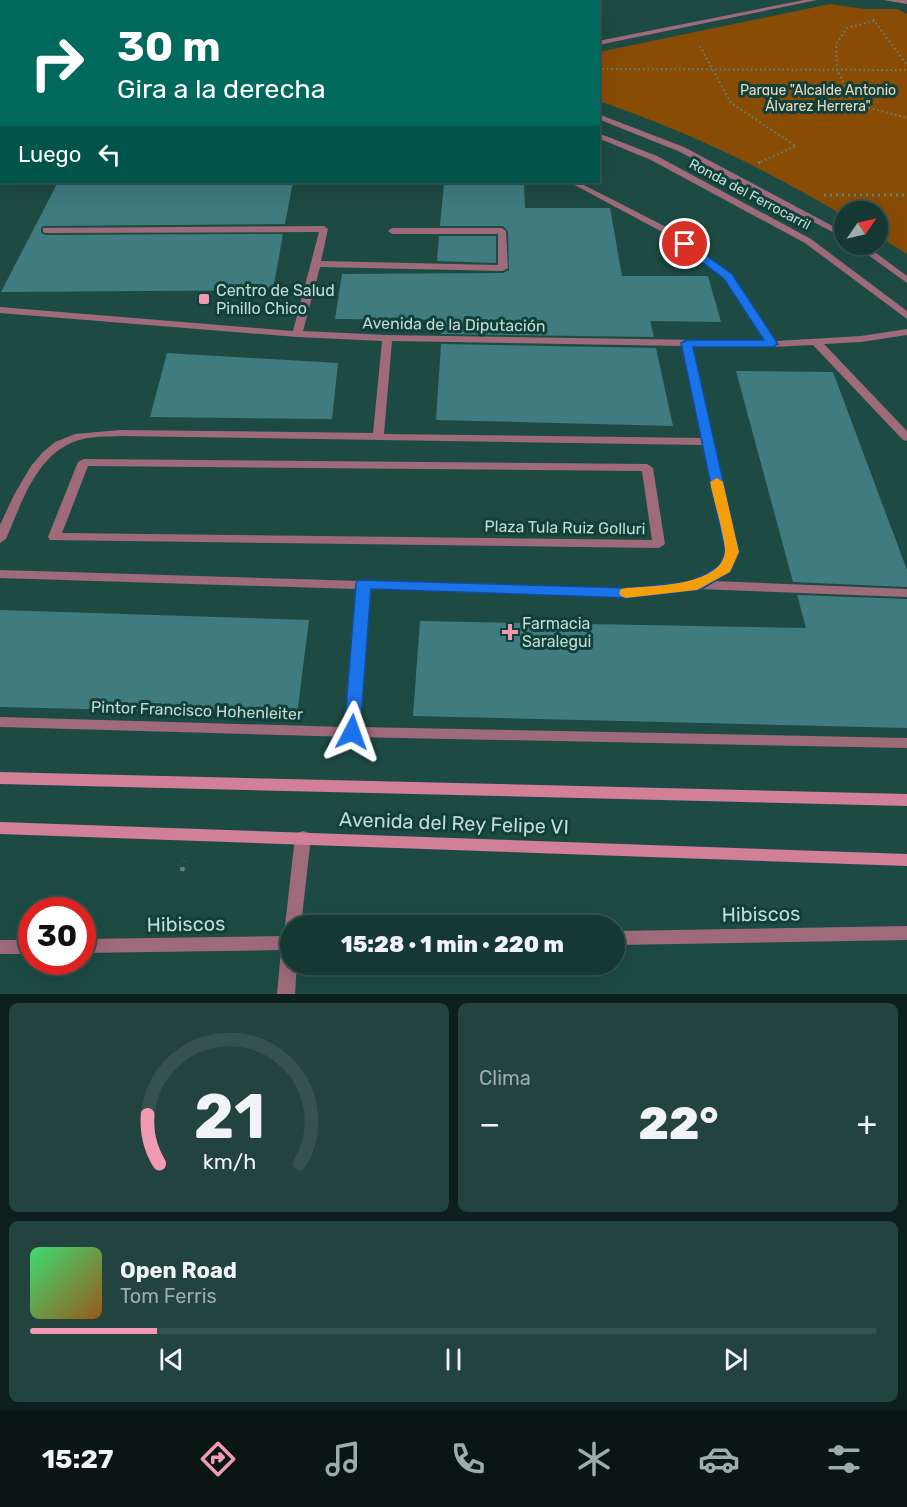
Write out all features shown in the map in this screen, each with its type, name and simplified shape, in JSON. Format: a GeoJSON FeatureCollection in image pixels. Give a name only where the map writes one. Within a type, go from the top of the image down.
{"type":"FeatureCollection","features":[{"type":"Feature","properties":{"kind":"main road","name":"Avenida del Rey Felipe VI"},"geometry":{"type":"LineString","coordinates":[[0,778],[907,800]]}},
{"type":"Feature","properties":{"kind":"main road","name":"Avenida del Rey Felipe VI"},"geometry":{"type":"LineString","coordinates":[[0,828],[907,860]]}},
{"type":"Feature","properties":{"kind":"street"},"geometry":{"type":"LineString","coordinates":[[600,43],[814,0]]}},
{"type":"Feature","properties":{"kind":"street"},"geometry":{"type":"LineString","coordinates":[[886,0],[907,2]]}},
{"type":"Feature","properties":{"kind":"street","name":"Ronda del Ferrocarril"},"geometry":{"type":"LineString","coordinates":[[600,117],[681,149],[834,230]]}},
{"type":"Feature","properties":{"kind":"street","name":"Ronda del Ferrocarril"},"geometry":{"type":"LineString","coordinates":[[600,136],[654,158],[808,241],[907,316]]}},
{"type":"Feature","properties":{"kind":"street"},"geometry":{"type":"LineString","coordinates":[[575,183],[671,232],[728,277],[773,344]]}},
{"type":"Feature","properties":{"kind":"street"},"geometry":{"type":"LineString","coordinates":[[46,230],[324,229],[297,334]]}},
{"type":"Feature","properties":{"kind":"street"},"geometry":{"type":"LineString","coordinates":[[316,264],[503,268],[502,231],[392,231]]}},
{"type":"Feature","properties":{"kind":"street"},"geometry":{"type":"LineString","coordinates":[[872,255],[907,280]]}},
{"type":"Feature","properties":{"kind":"street","name":"Avenida de la Diputación"},"geometry":{"type":"LineString","coordinates":[[0,310],[297,334],[387,338],[773,344],[907,332]]}},
{"type":"Feature","properties":{"kind":"street"},"geometry":{"type":"LineString","coordinates":[[378,436],[387,338]]}},
{"type":"Feature","properties":{"kind":"street"},"geometry":{"type":"LineString","coordinates":[[815,341],[907,438]]}},
{"type":"Feature","properties":{"kind":"street"},"geometry":{"type":"LineString","coordinates":[[687,343],[732,552],[725,569],[697,585]]}},
{"type":"Feature","properties":{"kind":"street"},"geometry":{"type":"LineString","coordinates":[[0,539],[32,473],[51,448],[75,437],[120,433],[708,442]]}},
{"type":"Feature","properties":{"kind":"street","name":"Plaza Tula Ruiz Golluri"},"geometry":{"type":"LineString","coordinates":[[84,462],[647,468],[659,544],[54,537],[84,462]]}},
{"type":"Feature","properties":{"kind":"street"},"geometry":{"type":"LineString","coordinates":[[0,574],[628,593],[697,585],[907,593]]}},
{"type":"Feature","properties":{"kind":"street"},"geometry":{"type":"LineString","coordinates":[[352,732],[364,584]]}},
{"type":"Feature","properties":{"kind":"street","name":"Pintor Francisco Hohenleiter"},"geometry":{"type":"LineString","coordinates":[[0,722],[352,732],[907,743]]}},
{"type":"Feature","properties":{"kind":"street"},"geometry":{"type":"LineString","coordinates":[[294,915],[303,837]]}},
{"type":"Feature","properties":{"kind":"street","name":"Hibiscos"},"geometry":{"type":"LineString","coordinates":[[625,938],[907,933]]}},
{"type":"Feature","properties":{"kind":"street","name":"Hibiscos"},"geometry":{"type":"LineString","coordinates":[[96,946],[280,942]]}},
{"type":"Feature","properties":{"kind":"street"},"geometry":{"type":"LineString","coordinates":[[0,947],[18,947]]}},
{"type":"Feature","properties":{"kind":"street"},"geometry":{"type":"LineString","coordinates":[[286,994],[288,975]]}},
{"type":"Feature","properties":{"kind":"path"},"geometry":{"type":"LineString","coordinates":[[870,15],[907,65]]}},
{"type":"Feature","properties":{"kind":"path"},"geometry":{"type":"LineString","coordinates":[[874,21],[847,28],[836,44],[837,70],[855,104],[907,118]]}},
{"type":"Feature","properties":{"kind":"path"},"geometry":{"type":"LineString","coordinates":[[686,25],[714,69],[731,104],[796,146],[729,174]]}},
{"type":"Feature","properties":{"kind":"path"},"geometry":{"type":"LineString","coordinates":[[600,69],[907,70]]}},
{"type":"Feature","properties":{"kind":"path"},"geometry":{"type":"LineString","coordinates":[[782,202],[817,195],[907,195]]}},
{"type":"Feature","properties":{"kind":"green space","name":"Parque \"Alcalde Antonio Álvarez Herrera\""},"geometry":{"type":"Polygon","coordinates":[[[830,4],[865,9],[897,9],[907,14],[907,254],[888,242],[888,201],[834,201],[834,210],[785,182],[694,138],[600,101],[600,52],[830,4]]]}},
{"type":"Feature","properties":{"kind":"building"},"geometry":{"type":"Polygon","coordinates":[[[57,183],[293,183],[285,224],[43,226],[41,228],[41,233],[46,235],[283,234],[273,290],[1,292],[57,183]]]}},
{"type":"Feature","properties":{"kind":"building"},"geometry":{"type":"Polygon","coordinates":[[[444,183],[524,184],[525,208],[610,208],[622,276],[708,276],[721,322],[650,321],[654,337],[441,334],[442,320],[335,319],[342,274],[503,273],[509,270],[508,231],[503,226],[440,226],[444,183]]]}},
{"type":"Feature","properties":{"kind":"building"},"geometry":{"type":"Polygon","coordinates":[[[439,236],[496,236],[496,263],[437,261],[439,236]]]}},
{"type":"Feature","properties":{"kind":"building"},"geometry":{"type":"Polygon","coordinates":[[[441,344],[656,348],[673,426],[436,420],[441,344]]]}},
{"type":"Feature","properties":{"kind":"building"},"geometry":{"type":"Polygon","coordinates":[[[167,353],[338,363],[332,419],[150,417],[167,353]]]}},
{"type":"Feature","properties":{"kind":"building"},"geometry":{"type":"Polygon","coordinates":[[[736,371],[833,372],[907,570],[907,587],[793,582],[736,371]]]}},
{"type":"Feature","properties":{"kind":"building"},"geometry":{"type":"Polygon","coordinates":[[[797,595],[907,599],[907,728],[413,716],[420,621],[806,628],[797,595]]]}},
{"type":"Feature","properties":{"kind":"building"},"geometry":{"type":"Polygon","coordinates":[[[0,610],[309,620],[297,714],[0,707],[0,610]]]}},
{"type":"Feature","properties":{"kind":"slow traffic"},"geometry":{"type":"LineString","coordinates":[[626,593],[697,585],[725,569],[732,552],[717,482]]}},
{"type":"Feature","properties":{"kind":"place","name":"Centro de Salud Pinillo Chico"},"geometry":{"type":"Point","coordinates":[204,299]}},
{"type":"Feature","properties":{"kind":"place","name":"Farmacia Saralegui"},"geometry":{"type":"Point","coordinates":[510,632]}},
{"type":"Feature","properties":{"kind":"route"},"geometry":{"type":"LineString","coordinates":[[352,732],[364,584],[628,593],[697,585],[725,569],[732,552],[687,343],[773,344],[728,277],[685,244]]}}]}
